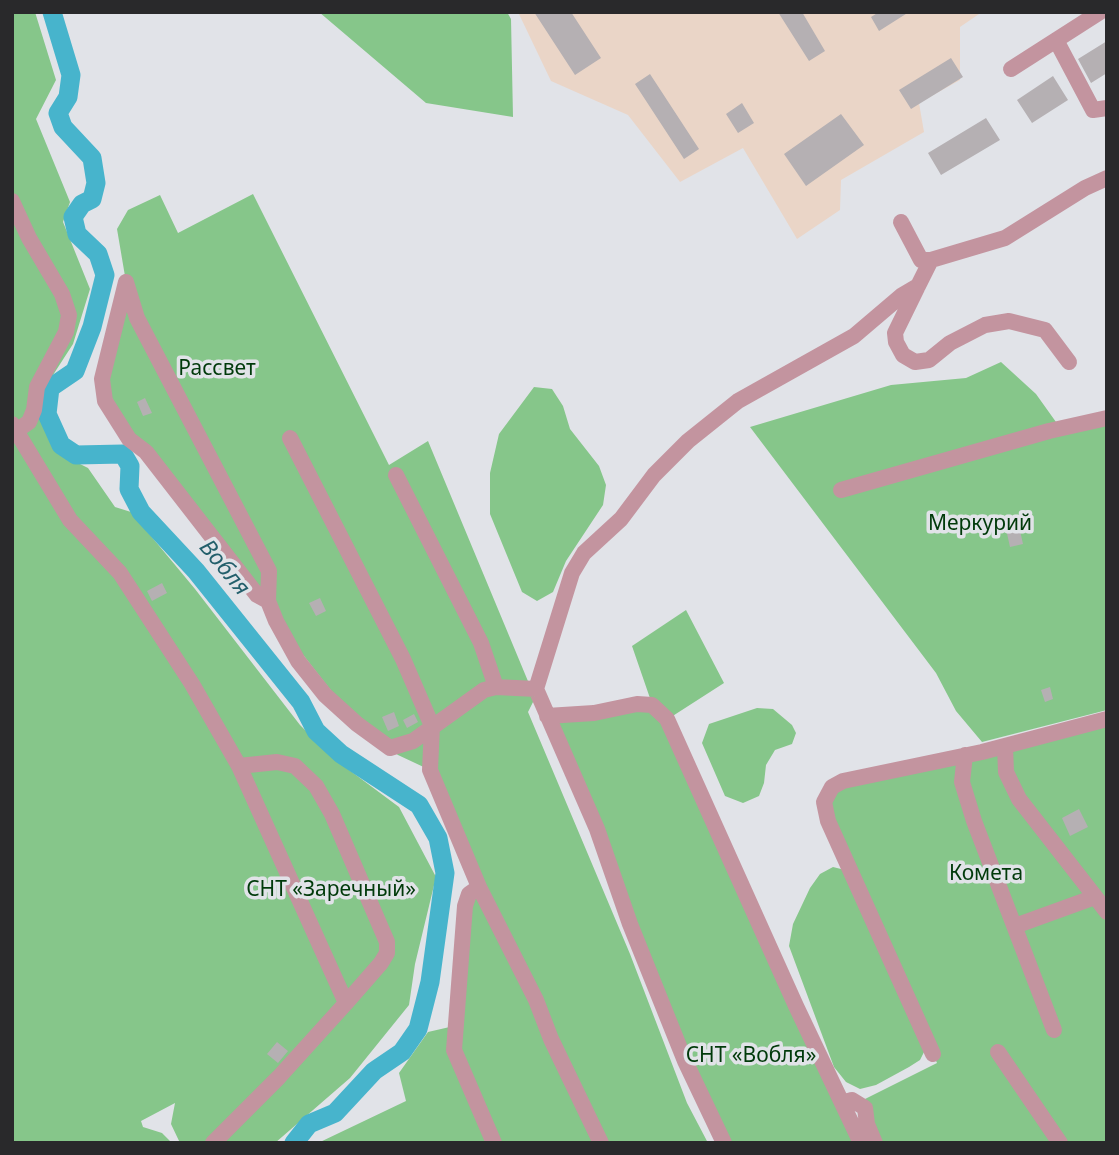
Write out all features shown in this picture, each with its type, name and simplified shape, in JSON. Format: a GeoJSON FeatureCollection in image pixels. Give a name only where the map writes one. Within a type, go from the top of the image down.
{"type":"FeatureCollection","features":[{"type":"Feature","properties":{"kind":"street"},"geometry":{"type":"LineString","coordinates":[[1010,69],[1100,12]]}},
{"type":"Feature","properties":{"kind":"street"},"geometry":{"type":"LineString","coordinates":[[1056,40],[1093,110],[1107,108]]}},
{"type":"Feature","properties":{"kind":"street"},"geometry":{"type":"LineString","coordinates":[[901,222],[921,260],[931,260],[1005,238],[1107,178]]}},
{"type":"Feature","properties":{"kind":"street"},"geometry":{"type":"LineString","coordinates":[[12,201],[29,238],[62,294],[69,315],[66,332],[37,387],[34,410],[29,422],[14,427],[69,520],[120,573],[192,684],[239,766],[346,1003]]}},
{"type":"Feature","properties":{"kind":"street"},"geometry":{"type":"LineString","coordinates":[[931,260],[895,333],[896,342],[903,355],[915,362],[929,360],[950,343],[985,325],[1009,321],[1045,330],[1069,362]]}},
{"type":"Feature","properties":{"kind":"street"},"geometry":{"type":"LineString","coordinates":[[268,601],[257,595],[146,452],[130,439],[106,401],[102,379],[127,282],[137,318],[269,571],[268,601],[298,661],[325,695],[390,748],[413,741],[484,690],[496,687],[536,689]]}},
{"type":"Feature","properties":{"kind":"street"},"geometry":{"type":"LineString","coordinates":[[724,1143],[685,1061],[630,924],[597,830],[536,689],[572,573],[584,552],[621,519],[654,475],[688,441],[738,401],[854,336],[901,296],[918,286]]}},
{"type":"Feature","properties":{"kind":"street"},"geometry":{"type":"LineString","coordinates":[[841,490],[1049,431],[1107,418]]}},
{"type":"Feature","properties":{"kind":"street"},"geometry":{"type":"LineString","coordinates":[[290,438],[403,659],[432,726],[430,770],[479,887],[536,999],[551,1039],[601,1143]]}},
{"type":"Feature","properties":{"kind":"street"},"geometry":{"type":"LineString","coordinates":[[396,475],[481,643],[496,687]]}},
{"type":"Feature","properties":{"kind":"street"},"geometry":{"type":"LineString","coordinates":[[547,716],[594,713],[637,704],[652,705],[661,711],[861,1143]]}},
{"type":"Feature","properties":{"kind":"street"},"geometry":{"type":"LineString","coordinates":[[1021,733],[1107,710]]}},
{"type":"Feature","properties":{"kind":"street"},"geometry":{"type":"LineString","coordinates":[[933,1054],[828,821],[824,802],[832,788],[843,781],[1005,746],[1107,719]]}},
{"type":"Feature","properties":{"kind":"street"},"geometry":{"type":"LineString","coordinates":[[1005,746],[1006,772],[1019,799],[1107,912]]}},
{"type":"Feature","properties":{"kind":"street"},"geometry":{"type":"LineString","coordinates":[[965,755],[962,782],[1054,1030]]}},
{"type":"Feature","properties":{"kind":"street"},"geometry":{"type":"LineString","coordinates":[[213,1143],[288,1068],[387,953],[387,942],[332,814],[316,786],[295,766],[277,762],[239,766]]}},
{"type":"Feature","properties":{"kind":"street"},"geometry":{"type":"LineString","coordinates":[[479,887],[469,894],[465,906],[454,1050],[494,1143]]}},
{"type":"Feature","properties":{"kind":"street"},"geometry":{"type":"LineString","coordinates":[[1015,926],[1095,897]]}},
{"type":"Feature","properties":{"kind":"street"},"geometry":{"type":"LineString","coordinates":[[998,1052],[1060,1143]]}},
{"type":"Feature","properties":{"kind":"street"},"geometry":{"type":"LineString","coordinates":[[842,1103],[859,1102],[865,1108],[867,1124],[875,1143]]}},
{"type":"Feature","properties":{"kind":"shaded area"},"geometry":{"type":"Polygon","coordinates":[[[518,12],[982,12],[960,27],[960,80],[919,103],[924,132],[841,180],[840,210],[797,239],[743,148],[680,182],[628,115],[551,81],[518,12]]]}},
{"type":"Feature","properties":{"kind":"green space","name":"СНТ «Заречный»"},"geometry":{"type":"Polygon","coordinates":[[[12,12],[35,12],[56,80],[36,119],[70,202],[63,222],[90,289],[73,344],[42,392],[42,416],[64,456],[88,468],[115,507],[131,512],[195,589],[300,725],[333,758],[399,807],[436,877],[415,964],[409,1005],[350,1078],[275,1143],[180,1143],[171,1124],[175,1103],[141,1121],[143,1127],[162,1133],[172,1143],[12,1143],[12,12]]]}},
{"type":"Feature","properties":{"kind":"green space"},"geometry":{"type":"Polygon","coordinates":[[[319,12],[507,12],[511,19],[513,117],[426,103],[319,12]]]}},
{"type":"Feature","properties":{"kind":"green space","name":"Рассвет"},"geometry":{"type":"Polygon","coordinates":[[[253,194],[389,465],[428,441],[535,698],[528,712],[630,954],[687,1103],[708,1143],[318,1143],[406,1101],[399,1073],[428,1032],[454,1026],[465,906],[479,886],[430,770],[398,755],[357,724],[105,401],[126,282],[117,229],[128,210],[160,195],[178,233],[253,194]]]}},
{"type":"Feature","properties":{"kind":"green space","name":"Меркурий"},"geometry":{"type":"Polygon","coordinates":[[[1001,362],[1036,394],[1056,422],[1107,417],[1107,710],[982,742],[956,711],[936,673],[750,427],[891,385],[966,378],[1001,362]]]}},
{"type":"Feature","properties":{"kind":"green space"},"geometry":{"type":"Polygon","coordinates":[[[534,387],[552,389],[563,406],[570,429],[599,466],[606,485],[603,505],[566,561],[553,592],[537,601],[522,592],[490,514],[490,473],[499,434],[534,387]]]}},
{"type":"Feature","properties":{"kind":"green space","name":"СНТ «Вобля»"},"geometry":{"type":"Polygon","coordinates":[[[686,610],[724,683],[668,719],[861,1143],[724,1143],[547,716],[652,704],[632,646],[686,610]]]}},
{"type":"Feature","properties":{"kind":"green space"},"geometry":{"type":"Polygon","coordinates":[[[757,708],[773,709],[792,725],[796,733],[792,744],[775,750],[766,765],[759,796],[743,803],[725,796],[702,743],[709,724],[757,708]]]}},
{"type":"Feature","properties":{"kind":"green space","name":"Комета"},"geometry":{"type":"Polygon","coordinates":[[[1107,719],[1107,1143],[875,1143],[859,1102],[937,1063],[828,821],[832,787],[1107,719]]]}},
{"type":"Feature","properties":{"kind":"green space"},"geometry":{"type":"Polygon","coordinates":[[[833,867],[845,870],[925,1050],[920,1060],[909,1067],[876,1085],[860,1089],[846,1082],[834,1067],[789,946],[793,924],[810,888],[820,874],[833,867]]]}},
{"type":"Feature","properties":{"kind":"building"},"geometry":{"type":"Polygon","coordinates":[[[534,12],[571,12],[601,58],[575,75],[534,12]]]}},
{"type":"Feature","properties":{"kind":"building"},"geometry":{"type":"Polygon","coordinates":[[[778,12],[802,12],[825,51],[809,61],[778,12]]]}},
{"type":"Feature","properties":{"kind":"building"},"geometry":{"type":"Polygon","coordinates":[[[879,12],[909,12],[879,31],[871,17],[879,12]]]}},
{"type":"Feature","properties":{"kind":"building"},"geometry":{"type":"Polygon","coordinates":[[[1107,41],[1107,73],[1091,83],[1078,59],[1107,41]]]}},
{"type":"Feature","properties":{"kind":"building"},"geometry":{"type":"Polygon","coordinates":[[[951,58],[963,77],[911,109],[899,90],[951,58]]]}},
{"type":"Feature","properties":{"kind":"building"},"geometry":{"type":"Polygon","coordinates":[[[650,74],[699,149],[684,159],[635,84],[650,74]]]}},
{"type":"Feature","properties":{"kind":"building"},"geometry":{"type":"Polygon","coordinates":[[[1053,76],[1068,100],[1032,123],[1017,100],[1053,76]]]}},
{"type":"Feature","properties":{"kind":"building"},"geometry":{"type":"Polygon","coordinates":[[[742,103],[754,123],[738,133],[726,114],[742,103]]]}},
{"type":"Feature","properties":{"kind":"building"},"geometry":{"type":"Polygon","coordinates":[[[841,114],[864,145],[806,186],[784,154],[841,114]]]}},
{"type":"Feature","properties":{"kind":"building"},"geometry":{"type":"Polygon","coordinates":[[[986,118],[1000,140],[941,175],[928,153],[986,118]]]}},
{"type":"Feature","properties":{"kind":"building"},"geometry":{"type":"Polygon","coordinates":[[[145,398],[152,413],[143,416],[137,402],[145,398]]]}},
{"type":"Feature","properties":{"kind":"building"},"geometry":{"type":"Polygon","coordinates":[[[1019,526],[1023,544],[1010,547],[1006,529],[1019,526]]]}},
{"type":"Feature","properties":{"kind":"building"},"geometry":{"type":"Polygon","coordinates":[[[162,583],[167,593],[152,601],[147,591],[162,583]]]}},
{"type":"Feature","properties":{"kind":"building"},"geometry":{"type":"Polygon","coordinates":[[[320,598],[326,611],[316,616],[309,603],[320,598]]]}},
{"type":"Feature","properties":{"kind":"building"},"geometry":{"type":"Polygon","coordinates":[[[1050,687],[1053,699],[1045,702],[1041,690],[1050,687]]]}},
{"type":"Feature","properties":{"kind":"building"},"geometry":{"type":"Polygon","coordinates":[[[394,712],[399,726],[388,731],[382,717],[394,712]]]}},
{"type":"Feature","properties":{"kind":"building"},"geometry":{"type":"Polygon","coordinates":[[[414,714],[418,722],[407,728],[403,720],[414,714]]]}},
{"type":"Feature","properties":{"kind":"building"},"geometry":{"type":"Polygon","coordinates":[[[1079,809],[1088,827],[1070,836],[1062,818],[1079,809]]]}},
{"type":"Feature","properties":{"kind":"building"},"geometry":{"type":"Polygon","coordinates":[[[277,1042],[288,1051],[278,1063],[267,1054],[277,1042]]]}},
{"type":"Feature","properties":{"kind":"waterway","name":"Вобля"},"geometry":{"type":"LineString","coordinates":[[52,12],[71,75],[68,97],[58,113],[63,127],[92,158],[96,183],[92,199],[82,204],[73,217],[77,234],[98,254],[105,275],[92,327],[75,371],[50,388],[47,414],[61,445],[76,455],[123,454],[130,466],[129,489],[141,512],[196,571],[301,702],[316,731],[341,754],[419,805],[438,838],[445,873],[430,982],[418,1029],[402,1052],[374,1071],[335,1113],[309,1124],[294,1143]]}}]}
